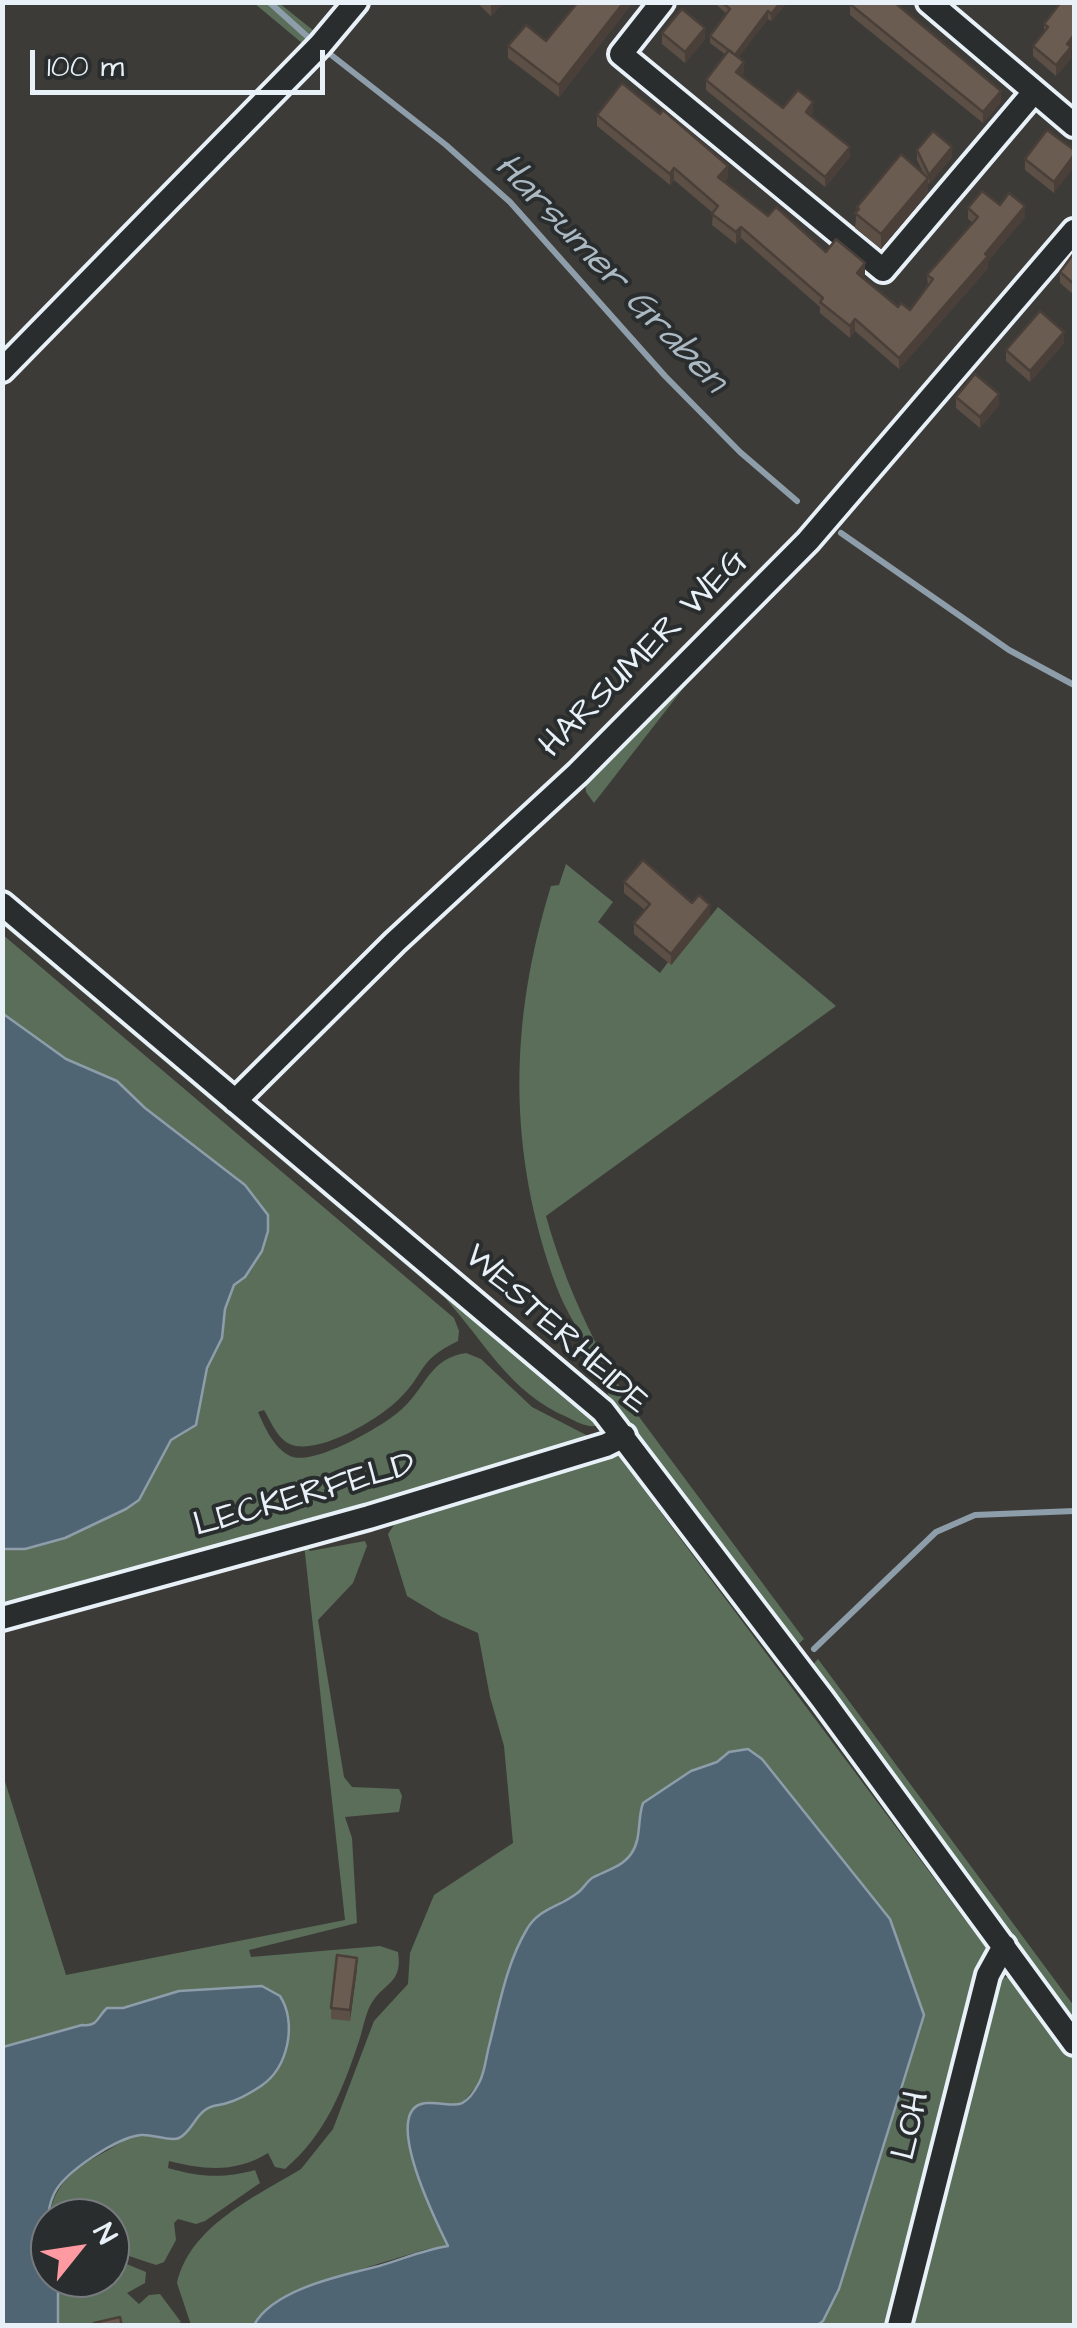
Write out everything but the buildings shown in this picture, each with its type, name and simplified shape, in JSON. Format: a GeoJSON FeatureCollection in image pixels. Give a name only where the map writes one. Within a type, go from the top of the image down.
{"type":"FeatureCollection","features":[{"type":"Feature","properties":{"kind":"street"},"geometry":{"type":"LineString","coordinates":[[2,370],[320,44],[356,2]]}},
{"type":"Feature","properties":{"kind":"street"},"geometry":{"type":"LineString","coordinates":[[662,2],[621,54],[883,270],[1034,92]]}},
{"type":"Feature","properties":{"kind":"street"},"geometry":{"type":"LineString","coordinates":[[929,2],[1074,125]]}},
{"type":"Feature","properties":{"kind":"street","name":"HARSUMER WEG"},"geometry":{"type":"LineString","coordinates":[[235,1101],[395,942],[578,773],[808,541],[1074,231]]}},
{"type":"Feature","properties":{"kind":"street","name":"WESTERHEIDE"},"geometry":{"type":"LineString","coordinates":[[2,904],[603,1411],[1074,2042]]}},
{"type":"Feature","properties":{"kind":"street","name":"LECKERFELD"},"geometry":{"type":"LineString","coordinates":[[2,1618],[369,1516],[606,1445],[624,1436]]}},
{"type":"Feature","properties":{"kind":"street","name":"LOH"},"geometry":{"type":"LineString","coordinates":[[899,2326],[988,1974],[1004,1946]]}},
{"type":"Feature","properties":{"kind":"green space"},"geometry":{"type":"Polygon","coordinates":[[[254,3],[279,3],[319,35],[308,48],[254,3]]]}},
{"type":"Feature","properties":{"kind":"green space"},"geometry":{"type":"Polygon","coordinates":[[[734,623],[594,803],[586,792],[585,782],[734,623]]]}},
{"type":"Feature","properties":{"kind":"green space"},"geometry":{"type":"Polygon","coordinates":[[[566,864],[613,902],[598,922],[660,973],[668,962],[672,964],[718,907],[836,1006],[546,1216],[571,1290],[631,1406],[804,1639],[793,1649],[616,1410],[561,1297],[541,1238],[522,1137],[521,1037],[537,937],[551,886],[559,885],[566,864]]]}},
{"type":"Feature","properties":{"kind":"green space"},"geometry":{"type":"Polygon","coordinates":[[[2,914],[598,1421],[596,1426],[578,1422],[529,1394],[499,1365],[445,1298],[3,925],[2,914]]]}},
{"type":"Feature","properties":{"kind":"green space"},"geometry":{"type":"Polygon","coordinates":[[[2,934],[454,1318],[458,1341],[435,1355],[389,1408],[345,1435],[312,1446],[297,1446],[282,1439],[264,1410],[258,1412],[279,1448],[290,1456],[315,1456],[366,1434],[403,1408],[436,1367],[466,1353],[481,1359],[532,1407],[592,1438],[3,1612],[3,1549],[25,1549],[65,1538],[126,1509],[139,1500],[171,1440],[196,1425],[207,1368],[222,1338],[225,1309],[234,1285],[245,1277],[262,1251],[145,1108],[117,1081],[66,1059],[3,1013],[2,934]]]}},
{"type":"Feature","properties":{"kind":"green space"},"geometry":{"type":"Polygon","coordinates":[[[618,1455],[987,1949],[888,2325],[816,2325],[823,2321],[729,1752],[717,1762],[691,1771],[643,1803],[637,1843],[631,1854],[588,1881],[578,1894],[561,1901],[510,1965],[480,2082],[464,2101],[453,2107],[440,2106],[428,2205],[448,2247],[427,2249],[345,2274],[259,2316],[254,2325],[191,2325],[177,2283],[195,2245],[245,2202],[301,2169],[333,2129],[374,2021],[408,1984],[410,1953],[434,1895],[513,1843],[504,1746],[478,1633],[407,1596],[388,1534],[400,1516],[618,1455]]]}},
{"type":"Feature","properties":{"kind":"green space"},"geometry":{"type":"Polygon","coordinates":[[[365,1541],[367,1546],[353,1583],[318,1620],[344,1777],[352,1787],[399,1789],[402,1796],[399,1812],[345,1817],[352,1838],[357,1923],[249,1950],[251,1957],[380,1946],[398,1952],[398,1971],[369,2008],[331,2111],[285,2169],[275,2167],[268,2153],[244,2164],[220,2168],[169,2161],[168,2168],[201,2175],[255,2170],[260,2183],[205,2221],[196,2224],[178,2219],[174,2223],[176,2240],[164,2262],[156,2265],[130,2256],[130,2198],[55,2198],[60,2188],[80,2167],[133,2136],[179,2139],[204,2110],[239,2097],[264,2080],[287,2046],[179,1991],[123,2008],[107,2008],[91,2025],[3,2047],[2,1772],[66,1975],[345,1920],[304,1544],[310,1551],[365,1541]]]}},
{"type":"Feature","properties":{"kind":"green space"},"geometry":{"type":"Polygon","coordinates":[[[818,1659],[1074,2006],[1074,2030],[808,1670],[818,1659]]]}},
{"type":"Feature","properties":{"kind":"green space"},"geometry":{"type":"Polygon","coordinates":[[[1013,1975],[1074,2058],[1074,2325],[903,2326],[991,1991],[1000,1979],[1013,1975]]]}},
{"type":"Feature","properties":{"kind":"green space"},"geometry":{"type":"Polygon","coordinates":[[[130,2265],[146,2272],[145,2283],[130,2291],[130,2265]]]}},
{"type":"Feature","properties":{"kind":"green space"},"geometry":{"type":"Polygon","coordinates":[[[160,2294],[181,2322],[175,2325],[58,2325],[58,2298],[130,2296],[139,2304],[149,2295],[160,2294]]]}},
{"type":"Feature","properties":{"kind":"water"},"geometry":{"type":"Polygon","coordinates":[[[2,1013],[66,1059],[117,1081],[145,1108],[245,1185],[268,1215],[262,1251],[245,1277],[234,1285],[225,1309],[222,1338],[207,1368],[196,1425],[171,1440],[139,1500],[65,1538],[25,1549],[2,1549],[2,1013]]]}},
{"type":"Feature","properties":{"kind":"water"},"geometry":{"type":"Polygon","coordinates":[[[748,1749],[762,1759],[890,1919],[924,2015],[839,2289],[823,2321],[816,2326],[254,2325],[276,2302],[310,2285],[448,2246],[424,2193],[409,2144],[408,2123],[414,2109],[428,2103],[456,2105],[473,2093],[483,2074],[508,1971],[532,1922],[627,1858],[637,1842],[643,1803],[691,1771],[717,1762],[729,1752],[748,1749]]]}},
{"type":"Feature","properties":{"kind":"water"},"geometry":{"type":"Polygon","coordinates":[[[262,1986],[280,1996],[289,2031],[278,2068],[261,2086],[205,2110],[179,2138],[131,2137],[93,2157],[60,2185],[52,2198],[30,2198],[30,2298],[58,2298],[58,2325],[3,2325],[3,2047],[91,2024],[107,2008],[123,2008],[179,1991],[262,1986]]]}},
{"type":"Feature","properties":{"kind":"waterway","name":"Harsumer Graben"},"geometry":{"type":"LineString","coordinates":[[269,2],[309,38]]}},
{"type":"Feature","properties":{"kind":"waterway","name":"Harsumer Graben"},"geometry":{"type":"LineString","coordinates":[[330,54],[446,145],[510,202],[665,376],[740,452],[797,501]]}},
{"type":"Feature","properties":{"kind":"waterway","name":"Harsumer Graben"},"geometry":{"type":"LineString","coordinates":[[841,533],[1009,650],[1074,685]]}},
{"type":"Feature","properties":{"kind":"waterway"},"geometry":{"type":"LineString","coordinates":[[814,1649],[936,1532],[975,1515],[1074,1511]]}}]}
